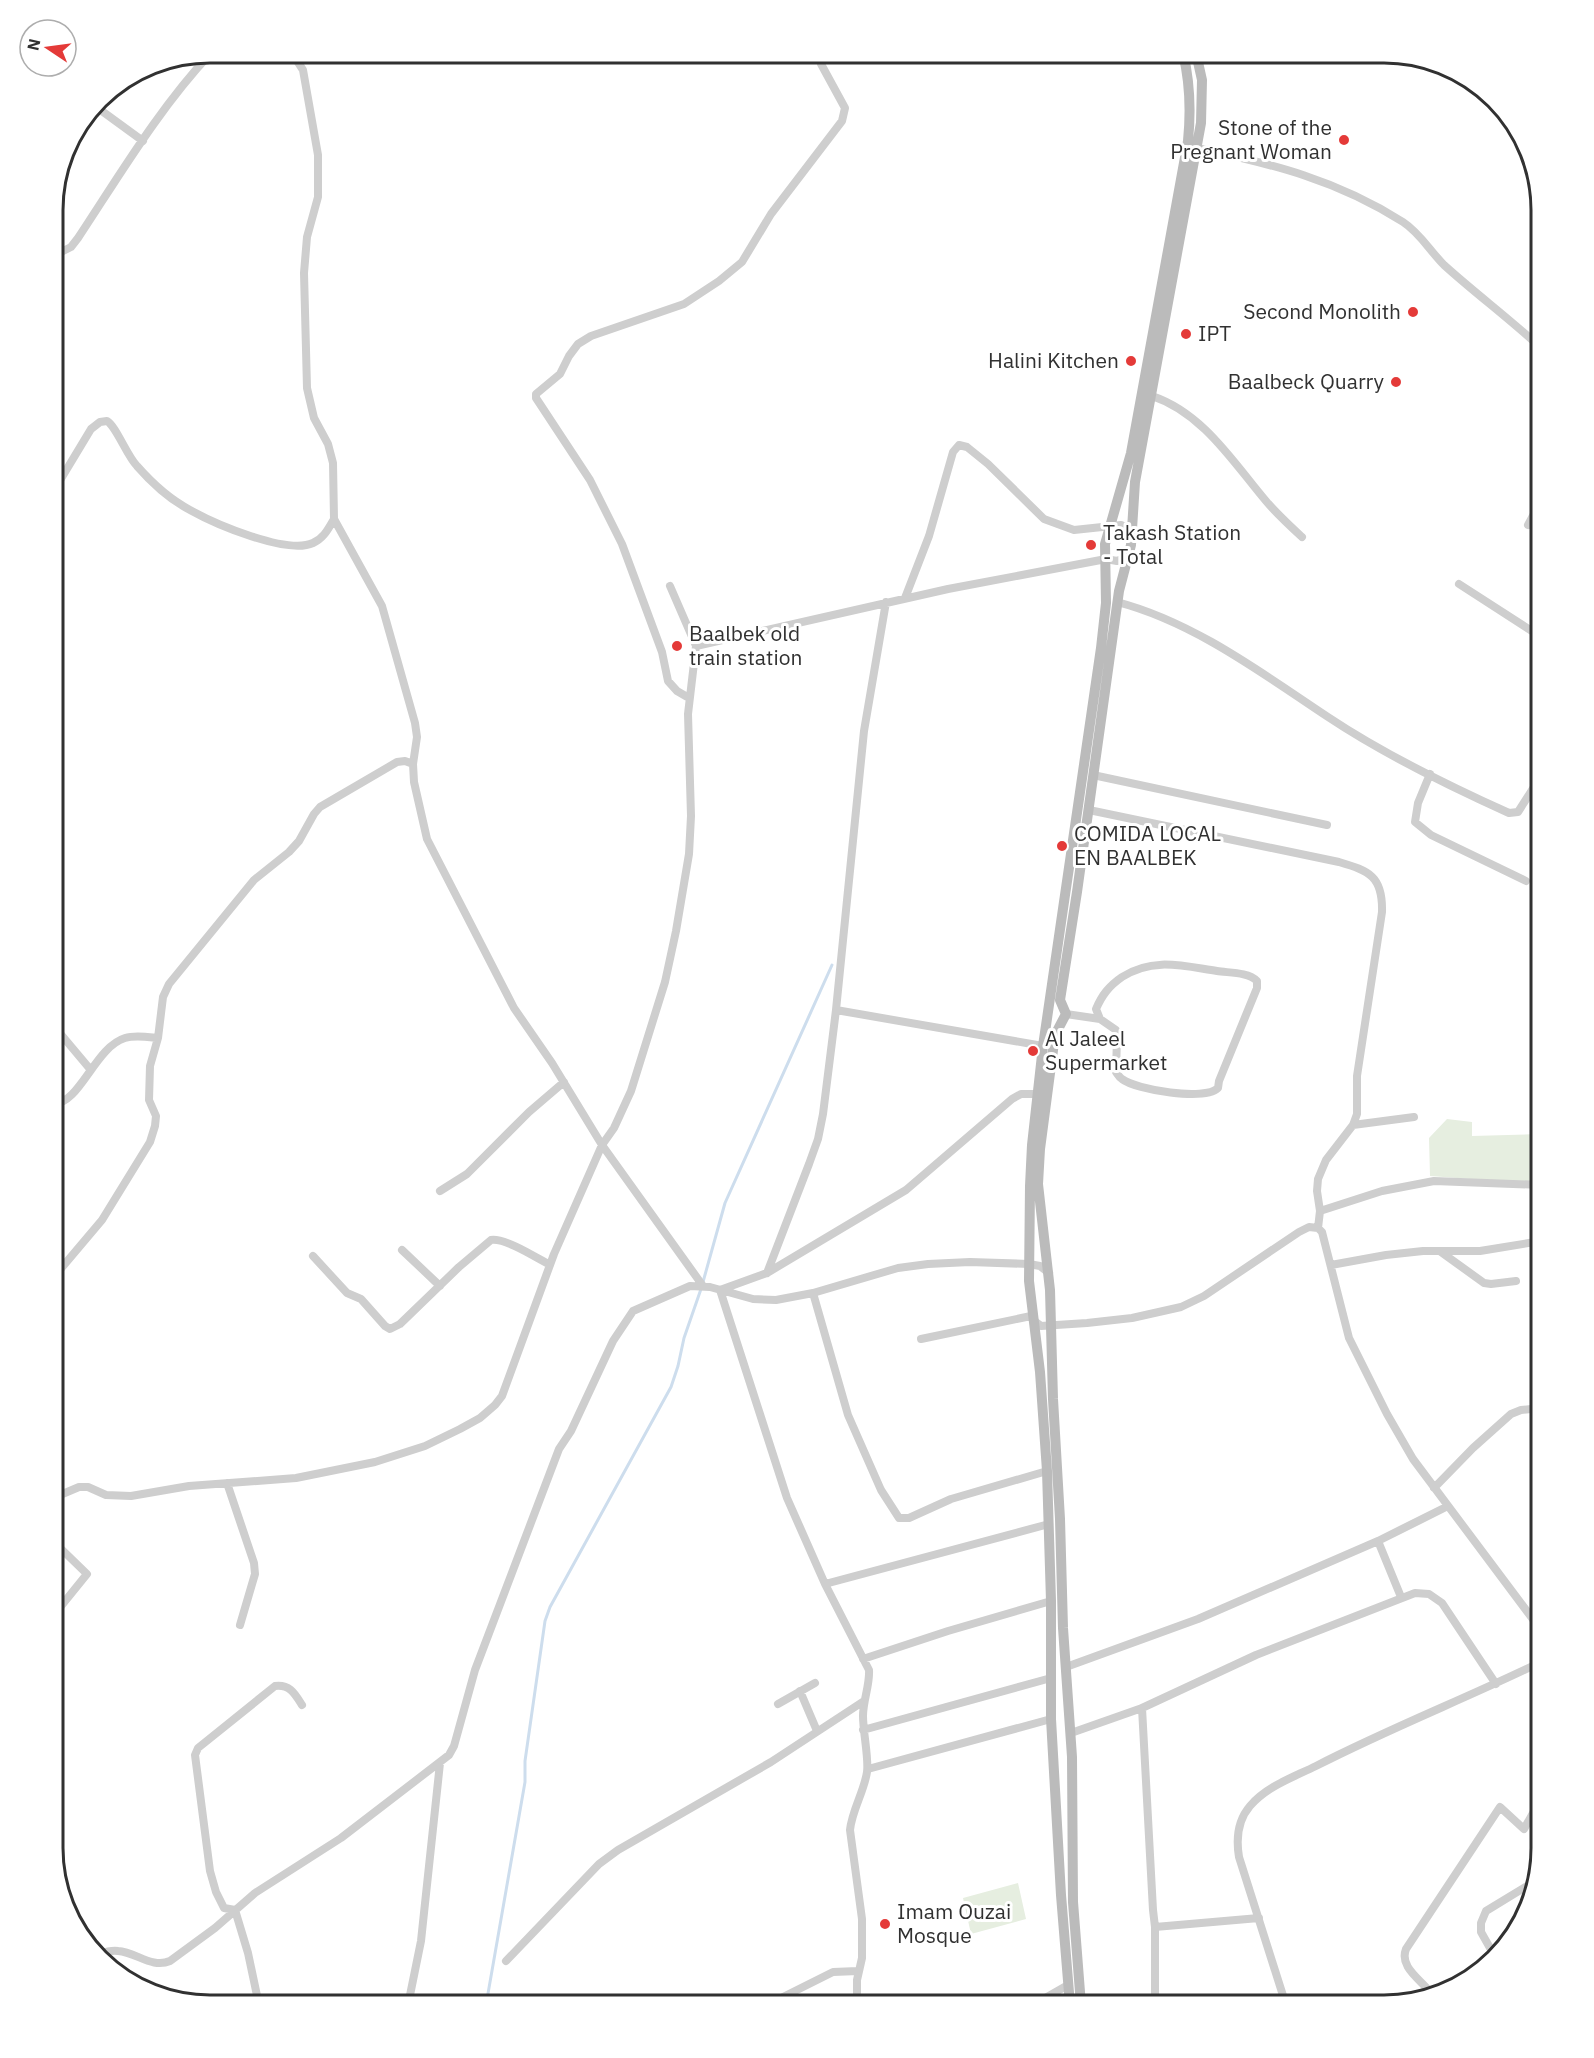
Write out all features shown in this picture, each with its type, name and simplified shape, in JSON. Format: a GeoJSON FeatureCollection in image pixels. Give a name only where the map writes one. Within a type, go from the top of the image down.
{"type":"FeatureCollection","features":[{"type":"Feature","properties":{"kind":"main road"},"geometry":{"type":"LineString","coordinates":[[1069,1995],[1051,1715],[1051,1601],[1047,1471],[1029,1281],[1030,1186],[1042,1046],[1100,657],[1106,603],[1105,544],[1131,453],[1188,141],[1190,119],[1185,63]]}},
{"type":"Feature","properties":{"kind":"main road"},"geometry":{"type":"LineString","coordinates":[[1080,1995],[1073,1902],[1072,1757],[1053,1399],[1049,1273],[1040,1205],[1039,1163],[1055,1035],[1066,1014],[1060,1000],[1117,602],[1131,545],[1135,482],[1197,148],[1203,104],[1198,63]]}},
{"type":"Feature","properties":{"kind":"main road"},"geometry":{"type":"LineString","coordinates":[[1051,1715],[1069,1712]]}},
{"type":"Feature","properties":{"kind":"main road"},"geometry":{"type":"LineString","coordinates":[[1053,1759],[1072,1757]]}},
{"type":"Feature","properties":{"kind":"street"},"geometry":{"type":"LineString","coordinates":[[63,251],[71,247],[78,238],[143,141],[201,63]]}},
{"type":"Feature","properties":{"kind":"street"},"geometry":{"type":"LineString","coordinates":[[299,63],[303,70],[318,155],[318,197],[307,237],[304,273],[307,388],[314,418],[328,444],[333,463],[334,519],[382,606],[415,723],[417,737],[413,764],[414,782],[427,839],[514,1008],[564,1082],[602,1145],[703,1286]]}},
{"type":"Feature","properties":{"kind":"street"},"geometry":{"type":"LineString","coordinates":[[689,698],[672,687],[668,681],[662,652],[622,544],[590,480],[536,396],[560,374],[578,344],[591,336],[684,304],[719,281],[742,262],[771,214],[842,121],[845,108],[821,63]]}},
{"type":"Feature","properties":{"kind":"street"},"geometry":{"type":"LineString","coordinates":[[101,111],[143,141]]}},
{"type":"Feature","properties":{"kind":"street"},"geometry":{"type":"LineString","coordinates":[[1197,148],[1263,163],[1322,180],[1404,223],[1444,264],[1531,339]]}},
{"type":"Feature","properties":{"kind":"street"},"geometry":{"type":"LineString","coordinates":[[1152,396],[1181,411],[1216,440],[1268,504],[1302,537]]}},
{"type":"Feature","properties":{"kind":"street"},"geometry":{"type":"LineString","coordinates":[[63,475],[91,429],[100,422],[106,421],[110,423],[136,466],[174,500],[190,510],[259,539],[296,546],[311,544],[319,540],[326,534],[334,519]]}},
{"type":"Feature","properties":{"kind":"street"},"geometry":{"type":"LineString","coordinates":[[906,598],[932,526],[953,452],[959,445],[967,447],[988,464],[1044,519],[1074,530],[1124,526],[1132,530]]}},
{"type":"Feature","properties":{"kind":"street"},"geometry":{"type":"LineString","coordinates":[[1528,525],[1531,520]]}},
{"type":"Feature","properties":{"kind":"street"},"geometry":{"type":"LineString","coordinates":[[696,646],[906,598],[1106,559],[1117,561],[1127,557]]}},
{"type":"Feature","properties":{"kind":"street"},"geometry":{"type":"LineString","coordinates":[[1459,584],[1531,630]]}},
{"type":"Feature","properties":{"kind":"street"},"geometry":{"type":"LineString","coordinates":[[63,1493],[79,1486],[120,1497],[189,1486],[296,1478],[375,1462],[425,1446],[480,1418],[502,1396],[550,1264],[602,1145],[615,1128],[631,1091],[665,982],[676,931],[689,854],[688,714],[696,646],[670,586]]}},
{"type":"Feature","properties":{"kind":"street"},"geometry":{"type":"LineString","coordinates":[[1117,602],[1152,613],[1225,649],[1341,725],[1430,774],[1499,808],[1515,814],[1531,793]]}},
{"type":"Feature","properties":{"kind":"street"},"geometry":{"type":"LineString","coordinates":[[767,1273],[818,1139],[826,1096],[864,731],[886,603]]}},
{"type":"Feature","properties":{"kind":"street"},"geometry":{"type":"LineString","coordinates":[[63,1266],[102,1220],[150,1142],[156,1116],[149,1100],[148,1082],[158,1038],[163,998],[169,984],[254,880],[299,841],[320,807],[398,762],[405,761],[413,764]]}},
{"type":"Feature","properties":{"kind":"street"},"geometry":{"type":"LineString","coordinates":[[1430,774],[1418,803],[1415,822],[1431,835],[1526,881]]}},
{"type":"Feature","properties":{"kind":"street"},"geometry":{"type":"LineString","coordinates":[[1093,775],[1327,825]]}},
{"type":"Feature","properties":{"kind":"street"},"geometry":{"type":"LineString","coordinates":[[1089,810],[1339,862],[1364,869],[1375,879],[1382,894],[1382,912],[1356,1082],[1358,1107],[1353,1125],[1331,1152],[1322,1168],[1317,1185],[1320,1211],[1318,1228]]}},
{"type":"Feature","properties":{"kind":"street"},"geometry":{"type":"LineString","coordinates":[[1066,1014],[1100,1019],[1116,1030],[1118,1038],[1116,1072],[1122,1080],[1135,1085],[1178,1093],[1209,1094],[1218,1088],[1255,993],[1257,981],[1253,977],[1239,974],[1173,964],[1149,965],[1134,971],[1110,986],[1096,1009],[1100,1019]]}},
{"type":"Feature","properties":{"kind":"street"},"geometry":{"type":"LineString","coordinates":[[836,1011],[1042,1046]]}},
{"type":"Feature","properties":{"kind":"street"},"geometry":{"type":"LineString","coordinates":[[63,1037],[90,1069]]}},
{"type":"Feature","properties":{"kind":"street"},"geometry":{"type":"LineString","coordinates":[[63,1102],[81,1083],[96,1060],[122,1038],[158,1038]]}},
{"type":"Feature","properties":{"kind":"street"},"geometry":{"type":"LineString","coordinates":[[440,1191],[467,1174],[529,1112],[564,1082]]}},
{"type":"Feature","properties":{"kind":"street"},"geometry":{"type":"LineString","coordinates":[[720,1290],[767,1273],[906,1190],[1012,1099],[1021,1094],[1037,1094]]}},
{"type":"Feature","properties":{"kind":"street"},"geometry":{"type":"LineString","coordinates":[[1353,1125],[1414,1117]]}},
{"type":"Feature","properties":{"kind":"street"},"geometry":{"type":"LineString","coordinates":[[1320,1211],[1382,1191],[1434,1181],[1531,1185]]}},
{"type":"Feature","properties":{"kind":"street"},"geometry":{"type":"LineString","coordinates":[[921,1339],[1032,1318],[1041,1326],[1051,1326],[1132,1318],[1181,1307],[1204,1296],[1299,1232],[1309,1227],[1318,1228],[1324,1235],[1346,1329],[1352,1345],[1396,1430],[1434,1488],[1531,1615]]}},
{"type":"Feature","properties":{"kind":"street"},"geometry":{"type":"LineString","coordinates":[[313,1256],[347,1293],[361,1299],[390,1329],[400,1324],[491,1239],[497,1239],[550,1264]]}},
{"type":"Feature","properties":{"kind":"street"},"geometry":{"type":"LineString","coordinates":[[1331,1266],[1364,1258],[1440,1251],[1480,1251],[1531,1243]]}},
{"type":"Feature","properties":{"kind":"street"},"geometry":{"type":"LineString","coordinates":[[402,1250],[440,1286]]}},
{"type":"Feature","properties":{"kind":"street"},"geometry":{"type":"LineString","coordinates":[[1440,1251],[1484,1282],[1491,1284],[1516,1281]]}},
{"type":"Feature","properties":{"kind":"street"},"geometry":{"type":"LineString","coordinates":[[107,1953],[119,1951],[164,1964],[215,1928],[255,1893],[341,1838],[449,1755],[454,1746],[475,1670],[559,1449],[571,1431],[613,1341],[633,1311],[690,1286],[703,1286],[753,1299],[766,1299],[813,1293],[898,1268],[917,1265],[970,1262],[1029,1264],[1040,1266],[1049,1273]]}},
{"type":"Feature","properties":{"kind":"street"},"geometry":{"type":"LineString","coordinates":[[720,1290],[787,1497],[825,1584],[869,1674],[864,1701],[863,1730],[868,1768],[863,1792],[850,1830],[861,1919],[862,1958],[858,1971],[857,1995]]}},
{"type":"Feature","properties":{"kind":"street"},"geometry":{"type":"LineString","coordinates":[[813,1293],[848,1415],[881,1490],[899,1518],[909,1518],[951,1499],[1047,1471]]}},
{"type":"Feature","properties":{"kind":"street"},"geometry":{"type":"LineString","coordinates":[[1434,1488],[1473,1448],[1511,1414],[1531,1409]]}},
{"type":"Feature","properties":{"kind":"street"},"geometry":{"type":"LineString","coordinates":[[227,1483],[254,1563],[255,1574],[240,1625]]}},
{"type":"Feature","properties":{"kind":"street"},"geometry":{"type":"LineString","coordinates":[[1066,1667],[1198,1619],[1378,1541],[1448,1506]]}},
{"type":"Feature","properties":{"kind":"street"},"geometry":{"type":"LineString","coordinates":[[825,1584],[1049,1524]]}},
{"type":"Feature","properties":{"kind":"street"},"geometry":{"type":"LineString","coordinates":[[1378,1541],[1401,1597]]}},
{"type":"Feature","properties":{"kind":"street"},"geometry":{"type":"LineString","coordinates":[[63,1551],[87,1574],[63,1603]]}},
{"type":"Feature","properties":{"kind":"street"},"geometry":{"type":"LineString","coordinates":[[1071,1733],[1142,1708],[1256,1655],[1401,1597],[1423,1593],[1437,1598],[1496,1684]]}},
{"type":"Feature","properties":{"kind":"street"},"geometry":{"type":"LineString","coordinates":[[863,1659],[948,1630],[1051,1601]]}},
{"type":"Feature","properties":{"kind":"street"},"geometry":{"type":"LineString","coordinates":[[1283,1995],[1237,1847],[1239,1829],[1249,1807],[1265,1792],[1338,1755],[1531,1667]]}},
{"type":"Feature","properties":{"kind":"street"},"geometry":{"type":"LineString","coordinates":[[863,1730],[1051,1678]]}},
{"type":"Feature","properties":{"kind":"street"},"geometry":{"type":"LineString","coordinates":[[778,1704],[815,1683]]}},
{"type":"Feature","properties":{"kind":"street"},"geometry":{"type":"LineString","coordinates":[[235,1910],[224,1908],[216,1892],[210,1871],[195,1755],[198,1748],[275,1686],[292,1689],[302,1704]]}},
{"type":"Feature","properties":{"kind":"street"},"geometry":{"type":"LineString","coordinates":[[800,1691],[817,1731]]}},
{"type":"Feature","properties":{"kind":"street"},"geometry":{"type":"LineString","coordinates":[[506,1961],[599,1864],[634,1840],[771,1762],[864,1701]]}},
{"type":"Feature","properties":{"kind":"street"},"geometry":{"type":"LineString","coordinates":[[1142,1708],[1155,1927],[1155,1995]]}},
{"type":"Feature","properties":{"kind":"street"},"geometry":{"type":"LineString","coordinates":[[868,1768],[1051,1715]]}},
{"type":"Feature","properties":{"kind":"street"},"geometry":{"type":"LineString","coordinates":[[410,1995],[421,1941],[440,1762]]}},
{"type":"Feature","properties":{"kind":"street"},"geometry":{"type":"LineString","coordinates":[[1427,1988],[1405,1964],[1406,1949],[1500,1807],[1524,1829],[1531,1817]]}},
{"type":"Feature","properties":{"kind":"street"},"geometry":{"type":"LineString","coordinates":[[1491,1949],[1481,1932],[1481,1923],[1486,1911],[1526,1886]]}},
{"type":"Feature","properties":{"kind":"street"},"geometry":{"type":"LineString","coordinates":[[235,1910],[248,1953],[257,1995]]}},
{"type":"Feature","properties":{"kind":"street"},"geometry":{"type":"LineString","coordinates":[[1155,1927],[1259,1918]]}},
{"type":"Feature","properties":{"kind":"street"},"geometry":{"type":"LineString","coordinates":[[788,1995],[833,1972],[858,1971]]}},
{"type":"Feature","properties":{"kind":"street"},"geometry":{"type":"LineString","coordinates":[[1052,1995],[1068,1986]]}},
{"type":"Feature","properties":{"kind":"shaded area"},"geometry":{"type":"Polygon","coordinates":[[[1447,1119],[1472,1122],[1472,1136],[1531,1134],[1531,1183],[1430,1176],[1429,1138],[1447,1119]]]}},
{"type":"Feature","properties":{"kind":"shaded area"},"geometry":{"type":"Polygon","coordinates":[[[1018,1883],[1026,1919],[971,1934],[963,1898],[1018,1883]]]}},
{"type":"Feature","properties":{"kind":"waterway"},"geometry":{"type":"LineString","coordinates":[[703,1282],[725,1203],[832,965]]}},
{"type":"Feature","properties":{"kind":"waterway"},"geometry":{"type":"LineString","coordinates":[[488,1995],[525,1782],[525,1761],[545,1621],[550,1607],[671,1387],[684,1338],[701,1289]]}},
{"type":"Feature","properties":{"kind":"place","name":"Stone of the Pregnant Woman"},"geometry":{"type":"Point","coordinates":[1344,140]}},
{"type":"Feature","properties":{"kind":"place","name":"Second Monolith"},"geometry":{"type":"Point","coordinates":[1413,312]}},
{"type":"Feature","properties":{"kind":"place","name":"IPT"},"geometry":{"type":"Point","coordinates":[1186,334]}},
{"type":"Feature","properties":{"kind":"place","name":"Halini Kitchen"},"geometry":{"type":"Point","coordinates":[1131,361]}},
{"type":"Feature","properties":{"kind":"place","name":"Baalbeck Quarry"},"geometry":{"type":"Point","coordinates":[1396,382]}},
{"type":"Feature","properties":{"kind":"place","name":"Takash Station - Total"},"geometry":{"type":"Point","coordinates":[1091,545]}},
{"type":"Feature","properties":{"kind":"place","name":"Baalbek old train station"},"geometry":{"type":"Point","coordinates":[677,646]}},
{"type":"Feature","properties":{"kind":"place","name":"COMIDA LOCAL EN BAALBEK"},"geometry":{"type":"Point","coordinates":[1062,846]}},
{"type":"Feature","properties":{"kind":"place","name":"Al Jaleel Supermarket"},"geometry":{"type":"Point","coordinates":[1033,1051]}},
{"type":"Feature","properties":{"kind":"place","name":"Imam Ouzai Mosque"},"geometry":{"type":"Point","coordinates":[885,1924]}}]}
